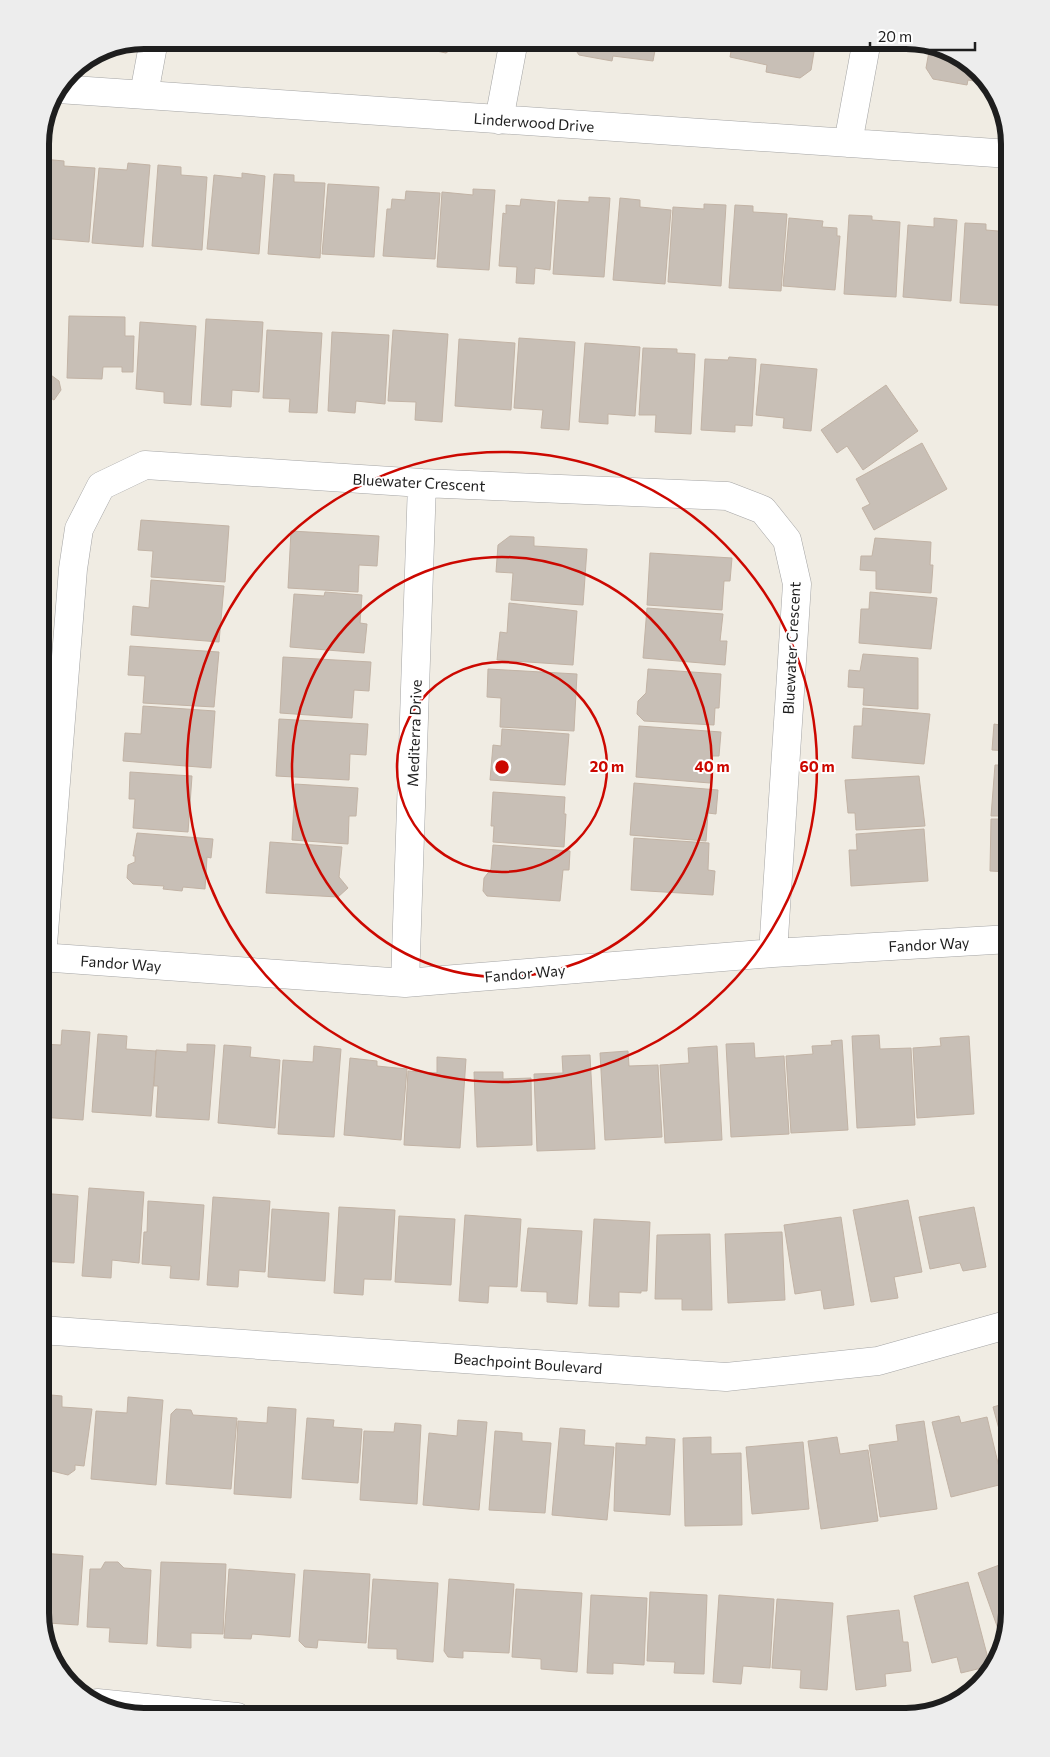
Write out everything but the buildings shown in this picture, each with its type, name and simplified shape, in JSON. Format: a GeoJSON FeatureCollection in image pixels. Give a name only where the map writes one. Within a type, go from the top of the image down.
{"type":"FeatureCollection","features":[{"type":"Feature","properties":{"kind":"street"},"geometry":{"type":"LineString","coordinates":[[144,94],[152,49]]}},
{"type":"Feature","properties":{"kind":"street"},"geometry":{"type":"LineString","coordinates":[[499,120],[512,49]]}},
{"type":"Feature","properties":{"kind":"street"},"geometry":{"type":"LineString","coordinates":[[848,143],[865,49]]}},
{"type":"Feature","properties":{"kind":"street","name":"Linderwood Drive"},"geometry":{"type":"LineString","coordinates":[[66,89],[1001,153]]}},
{"type":"Feature","properties":{"kind":"street","name":"Bluewater Crescent"},"geometry":{"type":"LineString","coordinates":[[49,860],[73,569],[79,529],[101,486],[145,465],[422,483],[727,496],[763,510],[787,540],[797,584],[773,953]]}},
{"type":"Feature","properties":{"kind":"street","name":"Mediterra Drive"},"geometry":{"type":"LineString","coordinates":[[405,983],[422,483]]}},
{"type":"Feature","properties":{"kind":"street","name":"Fandor Way"},"geometry":{"type":"LineString","coordinates":[[49,958],[405,983],[773,953],[1001,940]]}},
{"type":"Feature","properties":{"kind":"street","name":"Beachpoint Boulevard"},"geometry":{"type":"LineString","coordinates":[[49,1331],[726,1377],[878,1361],[1001,1327]]}},
{"type":"Feature","properties":{"kind":"street"},"geometry":{"type":"LineString","coordinates":[[124,1706],[146,1708]]}}]}
